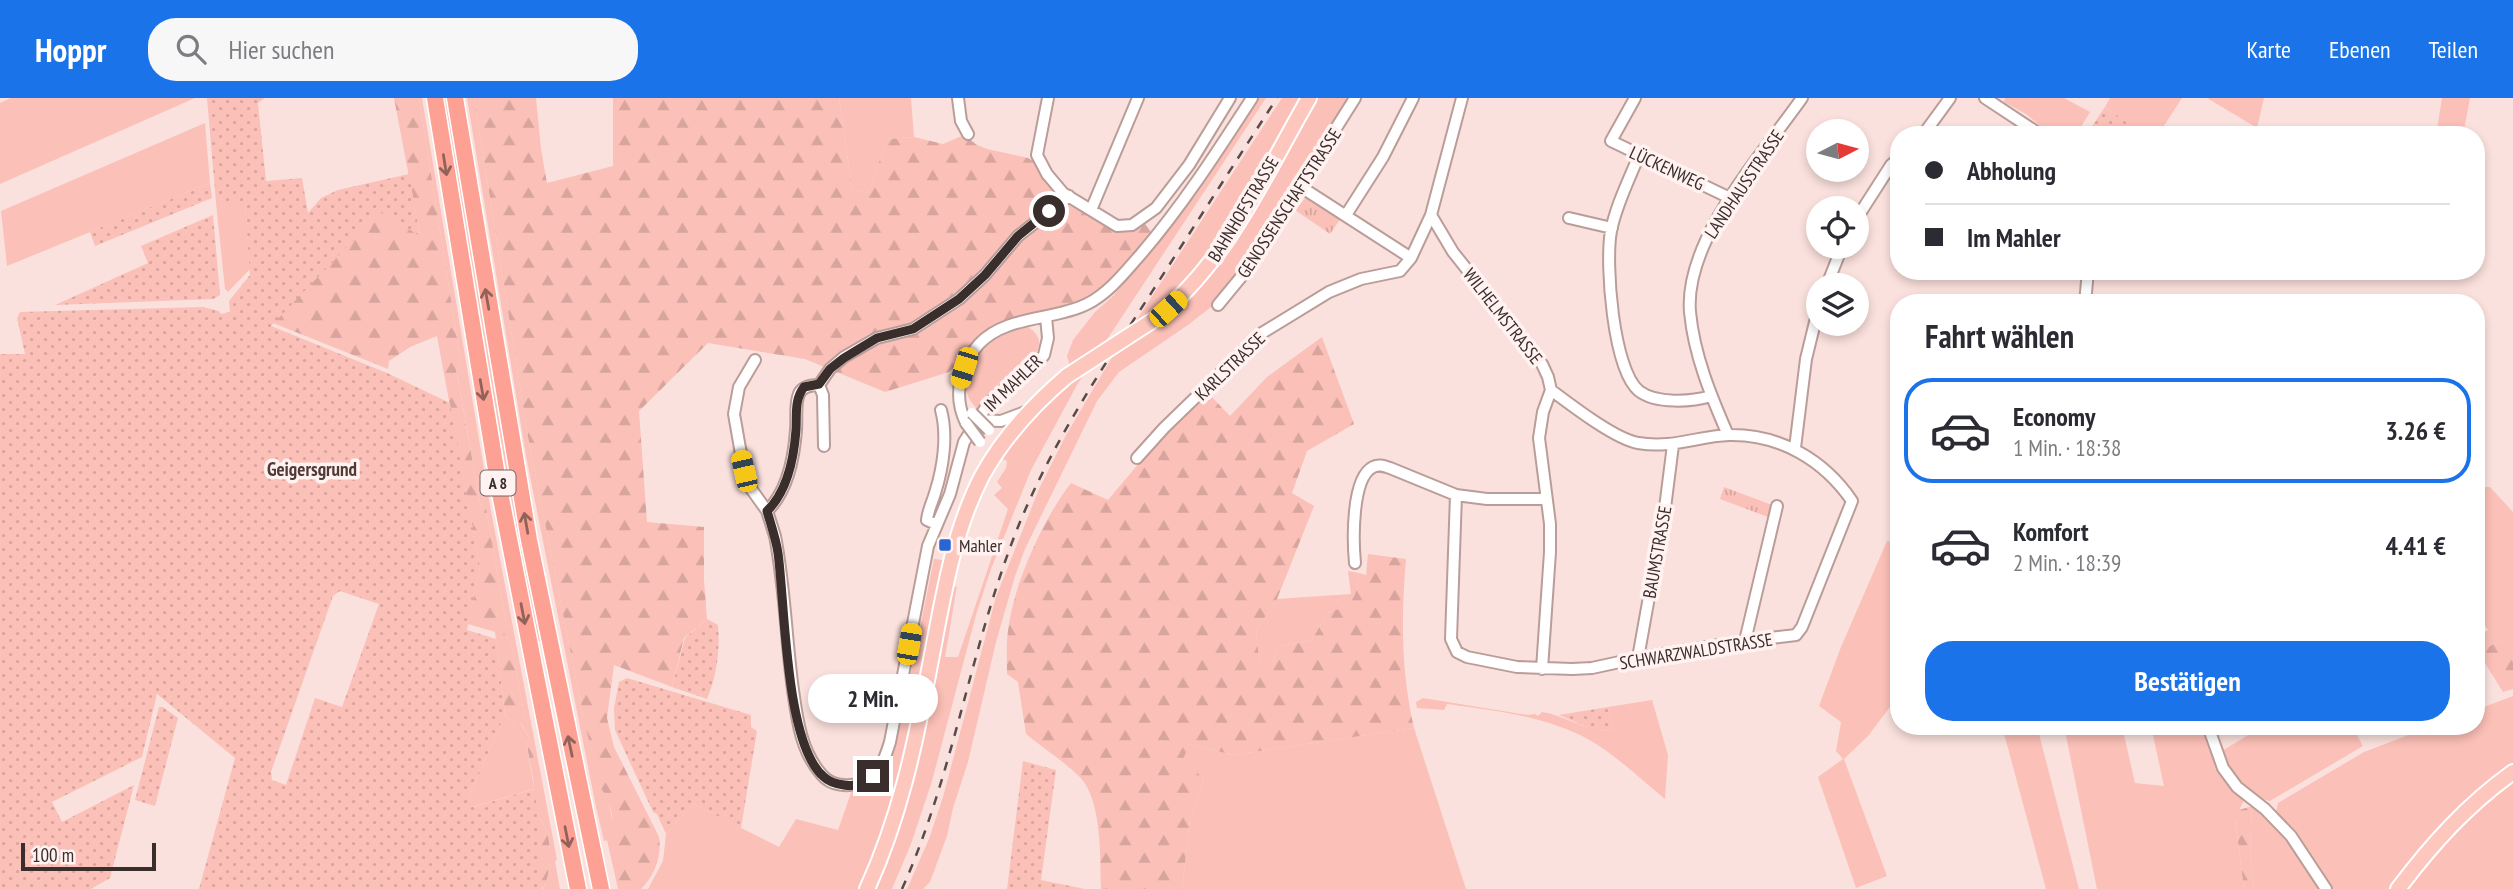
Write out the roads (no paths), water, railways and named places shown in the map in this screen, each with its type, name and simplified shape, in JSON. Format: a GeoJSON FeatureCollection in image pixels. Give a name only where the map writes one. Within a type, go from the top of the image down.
{"type":"FeatureCollection","features":[{"type":"Feature","properties":{"kind":"highway","name":"A 8"},"geometry":{"type":"LineString","coordinates":[[435,98],[497,475],[578,889]]}},
{"type":"Feature","properties":{"kind":"highway","name":"A 8"},"geometry":{"type":"LineString","coordinates":[[455,98],[529,540],[601,889]]}},
{"type":"Feature","properties":{"kind":"main road","name":"BAHNHOFSTRASSE"},"geometry":{"type":"LineString","coordinates":[[867,889],[888,841],[904,791],[955,547],[973,495],[992,458],[1028,411],[1067,376],[1155,319],[1180,298],[1219,253],[1309,98]]}},
{"type":"Feature","properties":{"kind":"main road"},"geometry":{"type":"LineString","coordinates":[[2398,889],[2451,825],[2474,802],[2513,772]]}},
{"type":"Feature","properties":{"kind":"street"},"geometry":{"type":"LineString","coordinates":[[958,98],[961,121],[968,134]]}},
{"type":"Feature","properties":{"kind":"street"},"geometry":{"type":"LineString","coordinates":[[1048,98],[1037,155],[1048,174],[1069,196],[1117,226],[1132,225],[1156,208],[1189,165],[1230,98]]}},
{"type":"Feature","properties":{"kind":"street"},"geometry":{"type":"LineString","coordinates":[[1091,210],[1138,98]]}},
{"type":"Feature","properties":{"kind":"street"},"geometry":{"type":"LineString","coordinates":[[1003,442],[992,426],[972,419],[961,411],[960,381],[971,355],[989,335],[1004,327],[1088,304],[1105,292],[1196,186],[1252,98]]}},
{"type":"Feature","properties":{"kind":"street","name":"GENOSSENSCHAFTSTRASSE"},"geometry":{"type":"LineString","coordinates":[[1219,305],[1246,271],[1355,98]]}},
{"type":"Feature","properties":{"kind":"street"},"geometry":{"type":"LineString","coordinates":[[1346,215],[1383,157],[1413,98]]}},
{"type":"Feature","properties":{"kind":"street"},"geometry":{"type":"LineString","coordinates":[[1301,187],[1411,258],[1431,215],[1462,98]]}},
{"type":"Feature","properties":{"kind":"street","name":"LÜCKENWEG"},"geometry":{"type":"LineString","coordinates":[[1635,98],[1611,141],[1730,198]]}},
{"type":"Feature","properties":{"kind":"street","name":"LANDHAUSSTRASSE"},"geometry":{"type":"LineString","coordinates":[[1728,435],[1711,396],[1698,355],[1690,311],[1692,284],[1702,247],[1730,198],[1802,98]]}},
{"type":"Feature","properties":{"kind":"street"},"geometry":{"type":"LineString","coordinates":[[1930,126],[1950,98]]}},
{"type":"Feature","properties":{"kind":"street"},"geometry":{"type":"LineString","coordinates":[[1984,98],[2028,126]]}},
{"type":"Feature","properties":{"kind":"street"},"geometry":{"type":"LineString","coordinates":[[1639,155],[1612,228],[1608,250],[1620,352],[1628,378],[1642,393],[1653,398],[1682,400],[1711,396]]}},
{"type":"Feature","properties":{"kind":"street"},"geometry":{"type":"LineString","coordinates":[[1869,199],[1890,167]]}},
{"type":"Feature","properties":{"kind":"street"},"geometry":{"type":"LineString","coordinates":[[767,511],[777,502],[783,490],[796,433],[798,396],[804,387],[819,384],[830,369],[877,338],[913,329],[959,299],[985,275],[1018,236],[1069,196]]}},
{"type":"Feature","properties":{"kind":"street","name":"WILHELMSTRASSE"},"geometry":{"type":"LineString","coordinates":[[1431,215],[1452,252],[1542,364],[1551,390]]}},
{"type":"Feature","properties":{"kind":"street"},"geometry":{"type":"LineString","coordinates":[[1569,218],[1612,228]]}},
{"type":"Feature","properties":{"kind":"street","name":"KARLSTRASSE"},"geometry":{"type":"LineString","coordinates":[[1137,458],[1164,428],[1262,333],[1329,292],[1361,279],[1400,271],[1411,258]]}},
{"type":"Feature","properties":{"kind":"street","name":"IM MAHLER"},"geometry":{"type":"LineString","coordinates":[[755,360],[739,387],[734,414],[744,471],[752,490],[767,511],[778,552],[788,668],[796,716],[807,750],[823,777],[835,784],[850,786],[866,782],[883,764],[890,742],[928,546],[950,494],[964,442],[975,422],[993,400],[1033,368],[1044,355],[1048,338],[1046,317]]}},
{"type":"Feature","properties":{"kind":"street"},"geometry":{"type":"LineString","coordinates":[[1542,669],[1550,552],[1539,438],[1551,390],[1586,416],[1636,443],[1673,445],[1728,435],[1755,438],[1795,449],[1806,359],[1812,336]]}},
{"type":"Feature","properties":{"kind":"street"},"geometry":{"type":"LineString","coordinates":[[819,384],[823,395],[824,446]]}},
{"type":"Feature","properties":{"kind":"street","name":"IM MAHLER"},"geometry":{"type":"LineString","coordinates":[[936,524],[927,520],[936,493],[946,430],[941,410]]}},
{"type":"Feature","properties":{"kind":"street"},"geometry":{"type":"LineString","coordinates":[[992,426],[1028,411]]}},
{"type":"Feature","properties":{"kind":"street"},"geometry":{"type":"LineString","coordinates":[[972,419],[980,442],[992,458]]}},
{"type":"Feature","properties":{"kind":"street","name":"BAUMSTRASSE"},"geometry":{"type":"LineString","coordinates":[[1638,658],[1665,508],[1673,445]]}},
{"type":"Feature","properties":{"kind":"street","name":"SCHWARZWALDSTRASSE"},"geometry":{"type":"LineString","coordinates":[[1456,495],[1451,639],[1457,652],[1483,661],[1542,669],[1592,668],[1638,658],[1796,635],[1802,627],[1852,501],[1827,472],[1795,449]]}},
{"type":"Feature","properties":{"kind":"street"},"geometry":{"type":"LineString","coordinates":[[1355,563],[1352,532],[1357,496],[1366,474],[1379,465],[1456,495],[1487,499],[1546,499]]}},
{"type":"Feature","properties":{"kind":"street"},"geometry":{"type":"LineString","coordinates":[[1745,641],[1777,506]]}},
{"type":"Feature","properties":{"kind":"street"},"geometry":{"type":"LineString","coordinates":[[2211,735],[2223,768],[2237,787],[2265,808],[2291,836],[2326,889]]}},
{"type":"Feature","properties":{"kind":"railway"},"geometry":{"type":"LineString","coordinates":[[902,889],[936,799],[1003,567],[1033,492],[1096,379],[1277,98]]}},
{"type":"Feature","properties":{"kind":"place","name":"Mahler"},"geometry":{"type":"Point","coordinates":[945,545]}},
{"type":"Feature","properties":{"kind":"district","name":"Geigersgrund"},"geometry":{"type":"Point","coordinates":[312,469]}}]}
